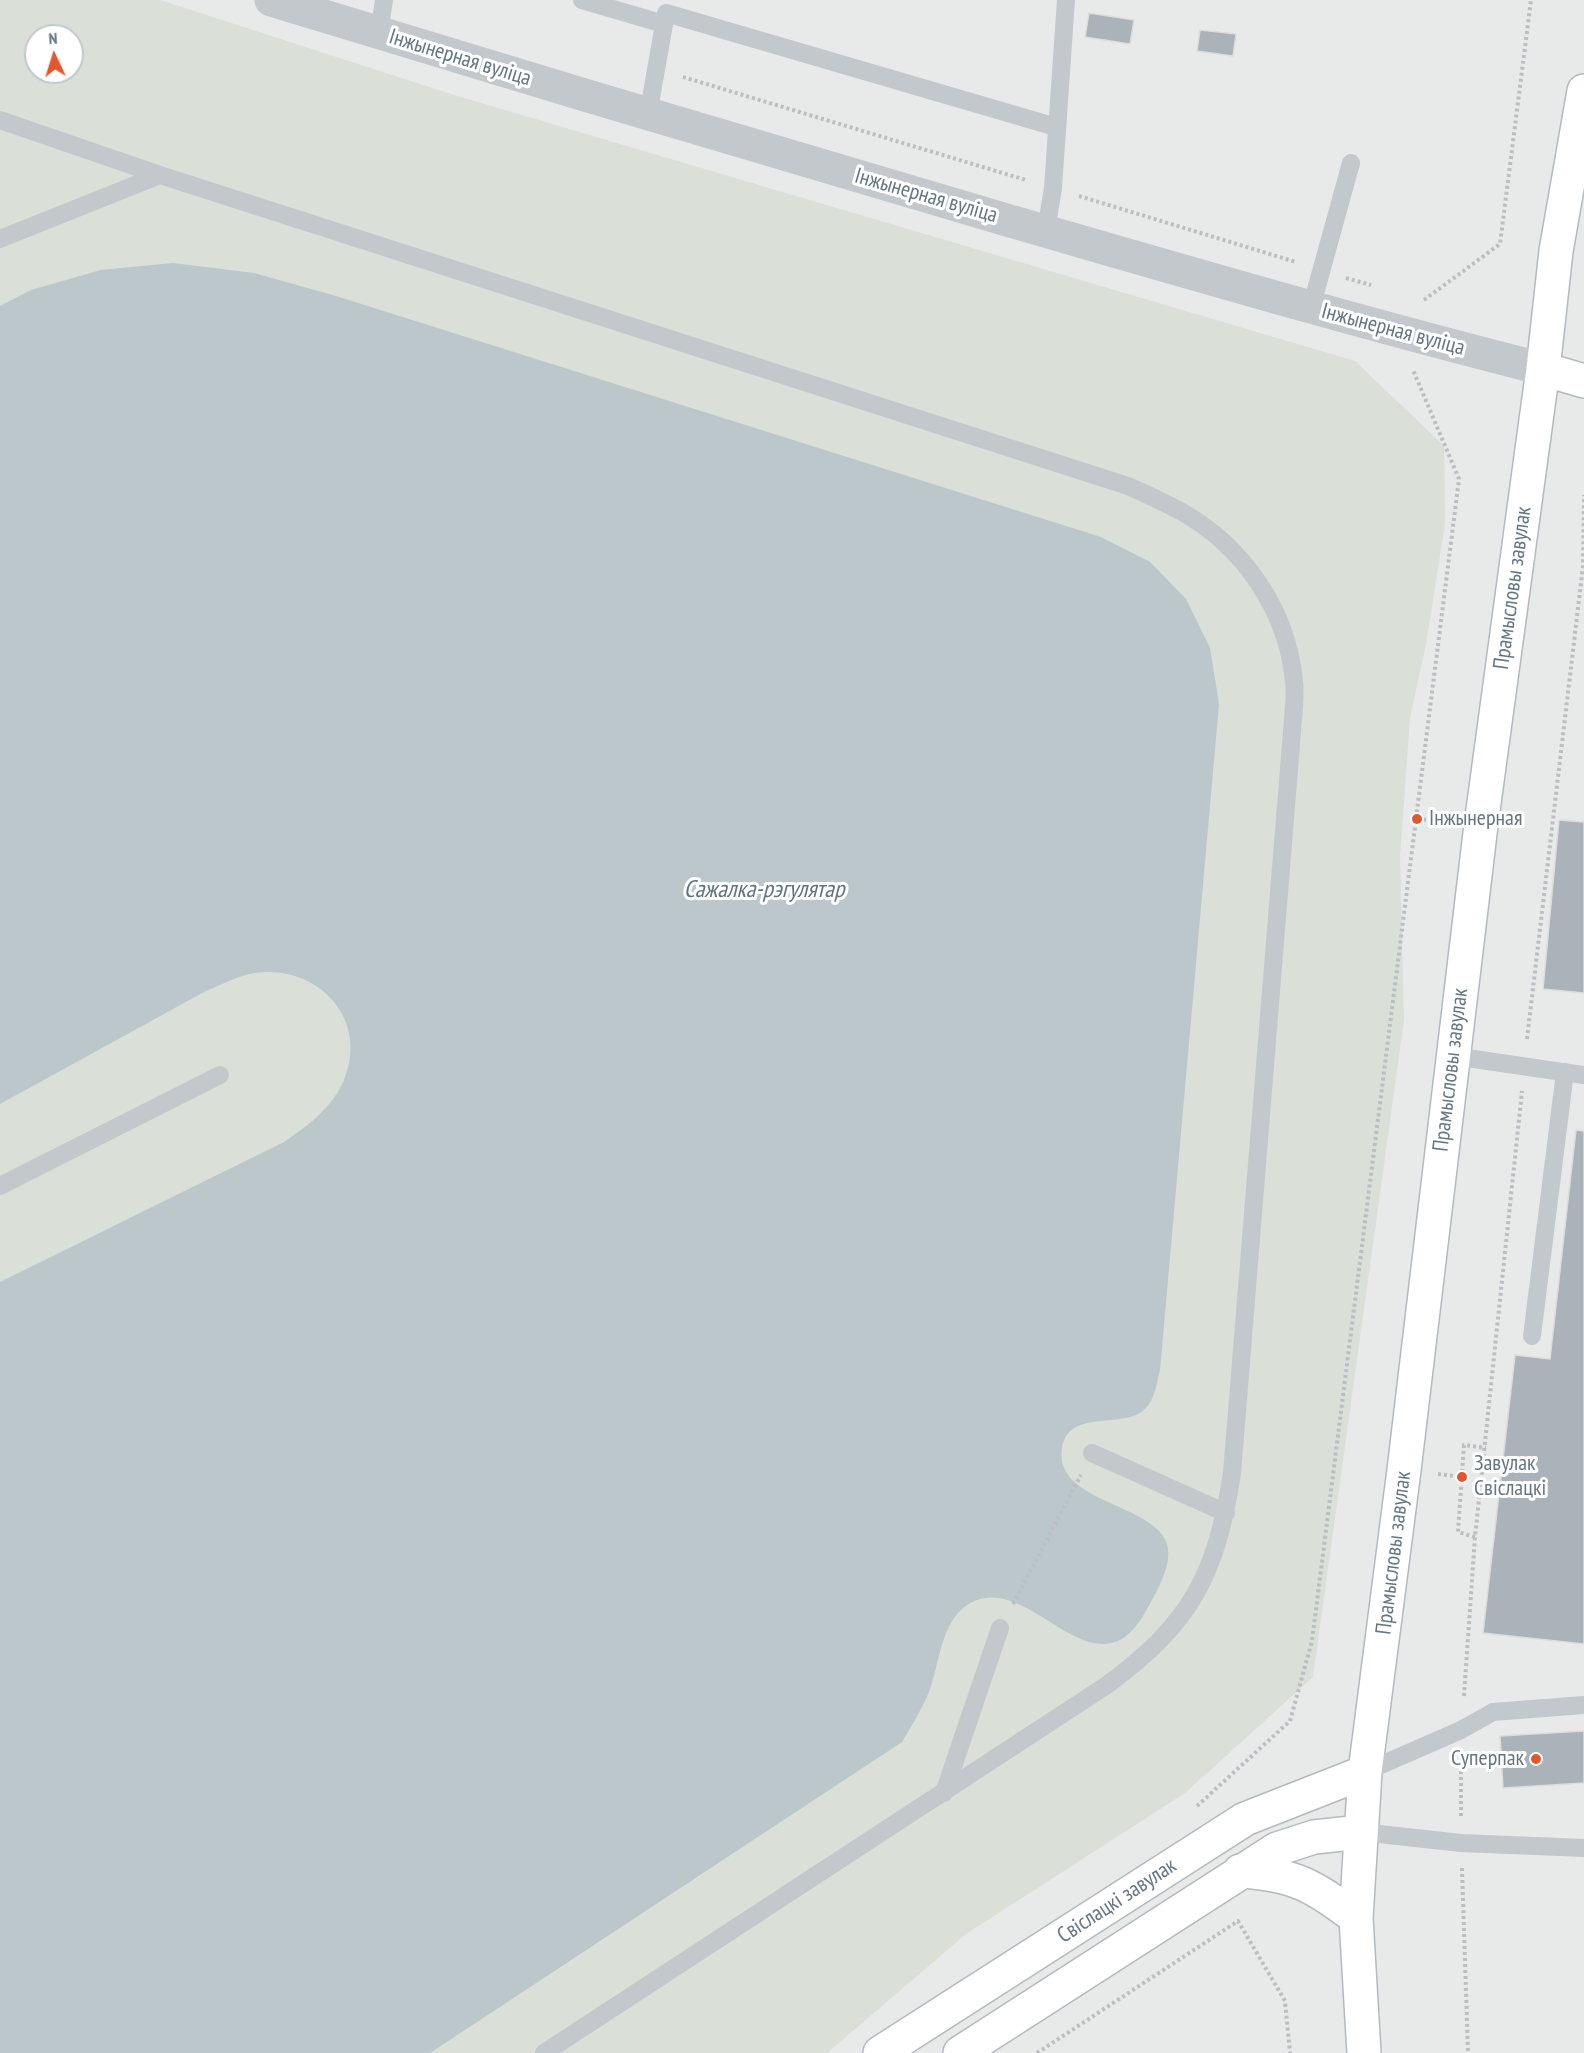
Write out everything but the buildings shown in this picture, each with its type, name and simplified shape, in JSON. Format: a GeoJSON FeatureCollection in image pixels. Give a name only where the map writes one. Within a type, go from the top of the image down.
{"type":"FeatureCollection","features":[{"type":"Feature","properties":{"kind":"main road","name":"Прамысловы завулак"},"geometry":{"type":"LineString","coordinates":[[1364,2053],[1356,1918],[1365,1772],[1403,1481],[1453,1056],[1543,369],[1556,251],[1584,91]]}},
{"type":"Feature","properties":{"kind":"main road","name":"Інжынерная вуліца"},"geometry":{"type":"LineString","coordinates":[[1543,369],[1584,381]]}},
{"type":"Feature","properties":{"kind":"main road","name":"Свіслацкі завулак"},"geometry":{"type":"LineString","coordinates":[[880,2053],[1245,1819],[1365,1772]]}},
{"type":"Feature","properties":{"kind":"main road","name":"Свіслацкі завулак"},"geometry":{"type":"LineString","coordinates":[[960,2053],[1277,1849],[1314,1837],[1361,1832]]}},
{"type":"Feature","properties":{"kind":"main road"},"geometry":{"type":"LineString","coordinates":[[1240,1871],[1276,1873],[1309,1886],[1356,1918]]}},
{"type":"Feature","properties":{"kind":"street","name":"Інжынерная вуліца"},"geometry":{"type":"LineString","coordinates":[[271,0],[327,9],[379,33],[648,116],[1311,308],[1543,369]]}},
{"type":"Feature","properties":{"kind":"lane"},"geometry":{"type":"LineString","coordinates":[[379,33],[384,0]]}},
{"type":"Feature","properties":{"kind":"lane"},"geometry":{"type":"LineString","coordinates":[[582,0],[666,12],[1056,127]]}},
{"type":"Feature","properties":{"kind":"lane"},"geometry":{"type":"LineString","coordinates":[[1046,231],[1053,188],[1066,0]]}},
{"type":"Feature","properties":{"kind":"lane"},"geometry":{"type":"LineString","coordinates":[[648,116],[666,12]]}},
{"type":"Feature","properties":{"kind":"lane"},"geometry":{"type":"LineString","coordinates":[[0,120],[160,175],[1128,486],[1183,513],[1227,544],[1262,584],[1284,633],[1294,692],[1233,1462],[1226,1514],[1215,1552],[1198,1591],[1174,1627],[1143,1658],[944,1793],[544,2053]]}},
{"type":"Feature","properties":{"kind":"lane"},"geometry":{"type":"LineString","coordinates":[[1311,308],[1351,163]]}},
{"type":"Feature","properties":{"kind":"lane"},"geometry":{"type":"LineString","coordinates":[[0,239],[160,175]]}},
{"type":"Feature","properties":{"kind":"lane"},"geometry":{"type":"LineString","coordinates":[[1453,1056],[1525,1064],[1584,1075]]}},
{"type":"Feature","properties":{"kind":"lane"},"geometry":{"type":"LineString","coordinates":[[1532,1336],[1565,1072]]}},
{"type":"Feature","properties":{"kind":"lane"},"geometry":{"type":"LineString","coordinates":[[0,1186],[220,1075]]}},
{"type":"Feature","properties":{"kind":"lane"},"geometry":{"type":"LineString","coordinates":[[1092,1453],[1226,1514]]}},
{"type":"Feature","properties":{"kind":"lane"},"geometry":{"type":"LineString","coordinates":[[944,1793],[1000,1628]]}},
{"type":"Feature","properties":{"kind":"lane"},"geometry":{"type":"LineString","coordinates":[[1365,1772],[1461,1730],[1493,1712],[1584,1705]]}},
{"type":"Feature","properties":{"kind":"lane"},"geometry":{"type":"LineString","coordinates":[[1361,1832],[1461,1843],[1584,1848]]}},
{"type":"Feature","properties":{"kind":"path"},"geometry":{"type":"LineString","coordinates":[[1416,298],[1426,301],[1500,244],[1531,0]]}},
{"type":"Feature","properties":{"kind":"path"},"geometry":{"type":"LineString","coordinates":[[656,69],[1374,286]]}},
{"type":"Feature","properties":{"kind":"path"},"geometry":{"type":"LineString","coordinates":[[1195,1808],[1290,1722],[1312,1641],[1459,479],[1411,367]]}},
{"type":"Feature","properties":{"kind":"path"},"geometry":{"type":"LineString","coordinates":[[1468,2053],[1461,1843],[1461,1730],[1474,1537],[1486,1448],[1525,1064],[1583,566],[1584,495]]}},
{"type":"Feature","properties":{"kind":"path"},"geometry":{"type":"LineString","coordinates":[[1474,1537],[1458,1532],[1464,1445],[1486,1448]]}},
{"type":"Feature","properties":{"kind":"path"},"geometry":{"type":"LineString","coordinates":[[1000,1628],[1092,1453]]}},
{"type":"Feature","properties":{"kind":"path"},"geometry":{"type":"LineString","coordinates":[[1037,2053],[1238,1921],[1285,2001],[1290,2053]]}},
{"type":"Feature","properties":{"kind":"shaded area"},"geometry":{"type":"Polygon","coordinates":[[[0,0],[1584,0],[1584,2053],[0,2053],[0,0]]]}},
{"type":"Feature","properties":{"kind":"shaded area","name":"Сажалка-рэгулятар"},"geometry":{"type":"Polygon","coordinates":[[[0,0],[160,0],[454,95],[1355,361],[1444,446],[1445,524],[1426,644],[1410,718],[1400,856],[1404,1020],[1313,1677],[1185,1793],[966,1934],[827,2053],[0,2053],[0,0]]]}},
{"type":"Feature","properties":{"kind":"water","name":"Сажалка-рэгулятар"},"geometry":{"type":"Polygon","coordinates":[[[173,263],[254,273],[336,296],[1101,537],[1150,562],[1186,599],[1210,648],[1219,704],[1160,1370],[1154,1395],[1146,1408],[1136,1415],[1086,1423],[1075,1428],[1067,1435],[1062,1448],[1064,1468],[1076,1483],[1094,1495],[1154,1526],[1166,1540],[1167,1565],[1160,1585],[1147,1609],[1127,1635],[1106,1644],[1084,1640],[1014,1602],[990,1597],[967,1605],[950,1624],[931,1687],[902,1742],[430,2053],[0,2053],[0,1282],[284,1142],[311,1122],[333,1099],[344,1080],[350,1059],[350,1039],[345,1020],[336,1004],[322,990],[306,980],[286,974],[265,972],[249,974],[204,992],[0,1104],[0,306],[31,290],[101,270],[173,263]]]}},
{"type":"Feature","properties":{"kind":"place","name":"Інжынерная"},"geometry":{"type":"Point","coordinates":[1417,819]}},
{"type":"Feature","properties":{"kind":"place","name":"Завулак Свіслацкі"},"geometry":{"type":"Point","coordinates":[1462,1477]}},
{"type":"Feature","properties":{"kind":"place","name":"Суперпак"},"geometry":{"type":"Point","coordinates":[1536,1759]}}]}
